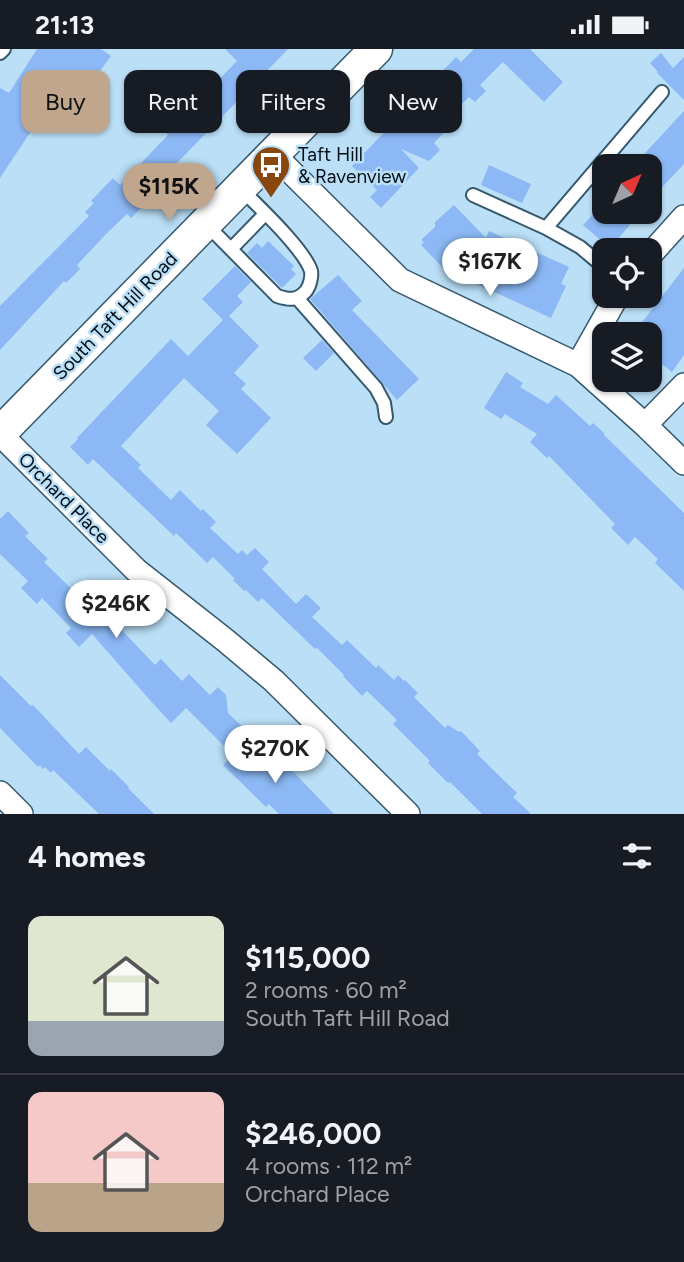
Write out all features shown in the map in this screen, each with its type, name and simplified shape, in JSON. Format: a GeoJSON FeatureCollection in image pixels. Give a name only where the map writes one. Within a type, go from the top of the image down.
{"type":"FeatureCollection","features":[{"type":"Feature","properties":{"kind":"main road","name":"South Taft Hill Road"},"geometry":{"type":"LineString","coordinates":[[0,434],[376,49]]}},
{"type":"Feature","properties":{"kind":"street"},"geometry":{"type":"LineString","coordinates":[[273,154],[400,280],[578,365],[684,463]]}},
{"type":"Feature","properties":{"kind":"street"},"geometry":{"type":"LineString","coordinates":[[662,242],[682,223]]}},
{"type":"Feature","properties":{"kind":"street"},"geometry":{"type":"LineString","coordinates":[[578,365],[610,308]]}},
{"type":"Feature","properties":{"kind":"street"},"geometry":{"type":"LineString","coordinates":[[645,425],[684,385]]}},
{"type":"Feature","properties":{"kind":"street","name":"Orchard Place"},"geometry":{"type":"LineString","coordinates":[[0,434],[136,570],[274,681],[408,814]]}},
{"type":"Feature","properties":{"kind":"street"},"geometry":{"type":"LineString","coordinates":[[0,793],[21,814]]}},
{"type":"Feature","properties":{"kind":"lane"},"geometry":{"type":"LineString","coordinates":[[0,54],[4,49]]}},
{"type":"Feature","properties":{"kind":"lane"},"geometry":{"type":"LineString","coordinates":[[546,228],[662,92]]}},
{"type":"Feature","properties":{"kind":"lane"},"geometry":{"type":"LineString","coordinates":[[205,223],[277,296],[289,300],[297,299],[309,289],[312,273],[303,256],[240,188]]}},
{"type":"Feature","properties":{"kind":"lane"},"geometry":{"type":"LineString","coordinates":[[473,195],[546,228],[592,257]]}},
{"type":"Feature","properties":{"kind":"lane"},"geometry":{"type":"LineString","coordinates":[[231,249],[265,214]]}},
{"type":"Feature","properties":{"kind":"lane"},"geometry":{"type":"LineString","coordinates":[[297,299],[376,388],[384,403],[386,417]]}},
{"type":"Feature","properties":{"kind":"building"},"geometry":{"type":"Polygon","coordinates":[[[37,49],[101,49],[111,56],[101,70],[24,70],[37,49]]]}},
{"type":"Feature","properties":{"kind":"building"},"geometry":{"type":"Polygon","coordinates":[[[225,49],[288,49],[268,70],[236,70],[236,102],[222,117],[222,76],[237,61],[225,49]]]}},
{"type":"Feature","properties":{"kind":"building"},"geometry":{"type":"Polygon","coordinates":[[[474,49],[530,49],[563,82],[544,102],[503,62],[480,85],[486,91],[475,102],[469,97],[462,104],[462,70],[444,70],[456,57],[461,62],[474,49]]]}},
{"type":"Feature","properties":{"kind":"building"},"geometry":{"type":"Polygon","coordinates":[[[661,53],[673,68],[684,57],[684,100],[650,63],[661,53]]]}},
{"type":"Feature","properties":{"kind":"building"},"geometry":{"type":"Polygon","coordinates":[[[21,74],[21,133],[30,133],[0,178],[0,88],[9,93],[21,74]]]}},
{"type":"Feature","properties":{"kind":"building"},"geometry":{"type":"Polygon","coordinates":[[[684,111],[684,164],[662,187],[662,154],[644,154],[684,111]]]}},
{"type":"Feature","properties":{"kind":"building"},"geometry":{"type":"Polygon","coordinates":[[[166,133],[206,133],[140,201],[144,205],[131,218],[127,214],[107,233],[77,265],[80,269],[66,283],[64,281],[0,350],[0,306],[89,216],[85,212],[94,203],[91,201],[113,178],[120,185],[168,135],[166,133]]]}},
{"type":"Feature","properties":{"kind":"building"},"geometry":{"type":"Polygon","coordinates":[[[383,133],[443,133],[434,143],[440,150],[429,161],[401,149],[419,168],[381,208],[370,197],[377,190],[352,166],[383,133]]]}},
{"type":"Feature","properties":{"kind":"building"},"geometry":{"type":"Polygon","coordinates":[[[489,165],[531,184],[522,203],[481,185],[489,165]]]}},
{"type":"Feature","properties":{"kind":"building"},"geometry":{"type":"Polygon","coordinates":[[[454,205],[486,238],[489,231],[569,267],[561,284],[566,286],[551,318],[444,269],[421,245],[424,242],[421,240],[435,227],[435,222],[454,205]]]}},
{"type":"Feature","properties":{"kind":"building"},"geometry":{"type":"Polygon","coordinates":[[[592,215],[592,224],[631,224],[619,238],[598,238],[583,225],[592,215]]]}},
{"type":"Feature","properties":{"kind":"building"},"geometry":{"type":"Polygon","coordinates":[[[268,241],[294,266],[291,269],[296,274],[282,288],[247,253],[257,243],[262,248],[268,241]]]}},
{"type":"Feature","properties":{"kind":"building"},"geometry":{"type":"Polygon","coordinates":[[[235,266],[251,282],[237,296],[243,302],[229,316],[259,346],[234,373],[246,384],[241,389],[271,418],[237,454],[206,425],[219,411],[184,378],[121,446],[141,465],[138,468],[171,500],[180,490],[201,511],[203,509],[216,522],[210,528],[238,554],[242,550],[247,555],[255,548],[269,562],[262,569],[296,604],[306,594],[321,608],[312,617],[342,645],[347,640],[376,668],[378,665],[394,680],[398,675],[405,680],[418,693],[414,697],[445,728],[448,725],[461,731],[480,751],[477,754],[517,793],[513,797],[531,814],[482,814],[428,763],[430,761],[393,724],[397,720],[367,691],[362,696],[317,648],[262,598],[258,602],[244,591],[213,557],[207,563],[176,533],[174,536],[93,459],[88,465],[70,447],[171,339],[188,356],[223,320],[202,299],[235,266]]]}},
{"type":"Feature","properties":{"kind":"building"},"geometry":{"type":"Polygon","coordinates":[[[684,268],[684,355],[672,372],[662,364],[662,322],[642,322],[653,308],[662,308],[662,296],[684,268]]]}},
{"type":"Feature","properties":{"kind":"building"},"geometry":{"type":"Polygon","coordinates":[[[338,275],[362,301],[352,310],[419,379],[397,400],[310,299],[338,275]]]}},
{"type":"Feature","properties":{"kind":"building"},"geometry":{"type":"Polygon","coordinates":[[[322,340],[334,353],[316,371],[303,358],[322,340]]]}},
{"type":"Feature","properties":{"kind":"building"},"geometry":{"type":"Polygon","coordinates":[[[506,372],[523,383],[520,387],[548,404],[556,395],[590,426],[593,423],[684,513],[684,591],[655,563],[658,559],[635,537],[628,545],[611,528],[615,524],[549,456],[547,458],[530,442],[537,434],[505,414],[501,419],[484,408],[506,372]]]}},
{"type":"Feature","properties":{"kind":"building"},"geometry":{"type":"Polygon","coordinates":[[[8,511],[29,533],[25,536],[48,559],[44,562],[94,611],[97,608],[113,624],[114,622],[155,665],[161,659],[182,681],[189,674],[210,695],[218,687],[226,695],[228,713],[247,731],[228,750],[186,708],[171,723],[92,634],[79,647],[66,633],[71,628],[42,598],[37,604],[21,588],[28,581],[0,554],[0,519],[8,511]]]}},
{"type":"Feature","properties":{"kind":"building"},"geometry":{"type":"Polygon","coordinates":[[[0,675],[33,705],[79,754],[86,747],[154,814],[99,814],[53,770],[51,773],[45,767],[38,767],[0,728],[0,675]]]}},
{"type":"Feature","properties":{"kind":"building"},"geometry":{"type":"Polygon","coordinates":[[[241,747],[264,769],[277,755],[334,814],[279,814],[269,804],[266,807],[223,765],[241,747]]]}},
{"type":"Feature","properties":{"kind":"place","name":"Taft Hill & Ravenview"},"geometry":{"type":"Point","coordinates":[271,199]}}]}
